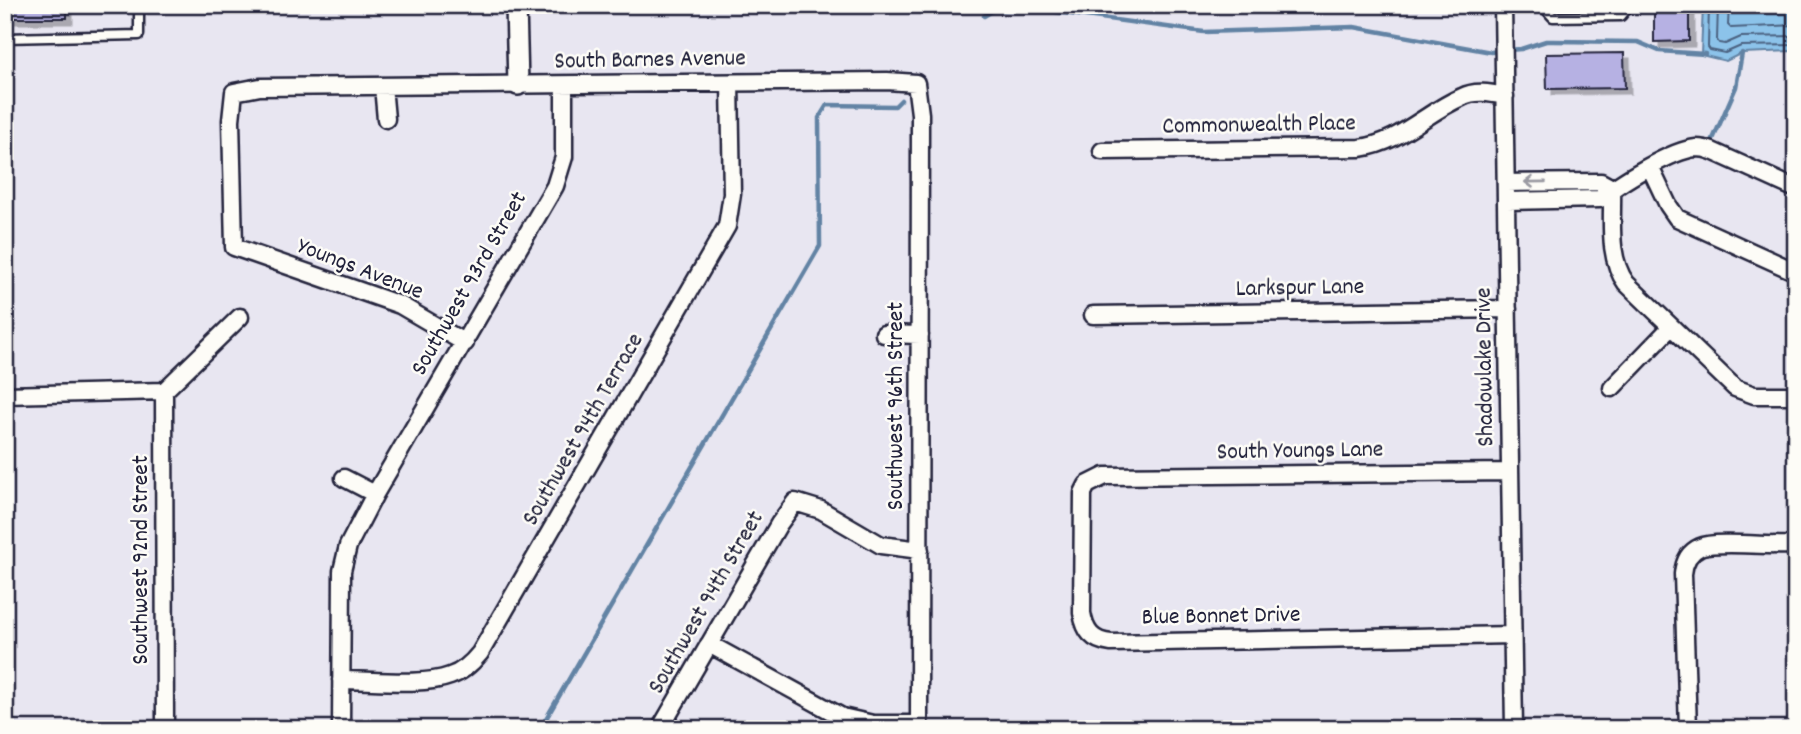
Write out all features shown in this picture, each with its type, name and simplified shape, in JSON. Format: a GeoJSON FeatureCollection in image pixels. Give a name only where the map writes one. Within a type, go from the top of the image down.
{"type":"FeatureCollection","features":[{"type":"Feature","properties":{"kind":"street"},"geometry":{"type":"LineString","coordinates":[[516,5],[518,85]]}},
{"type":"Feature","properties":{"kind":"street","name":"Shadowlake Drive"},"geometry":{"type":"LineString","coordinates":[[1503,5],[1514,729]]}},
{"type":"Feature","properties":{"kind":"street","name":"South Barnes Avenue"},"geometry":{"type":"LineString","coordinates":[[234,247],[234,92],[260,87],[887,80],[916,83]]}},
{"type":"Feature","properties":{"kind":"street","name":"Southwest 94th Terrace"},"geometry":{"type":"LineString","coordinates":[[341,680],[443,678],[465,669],[480,653],[727,226],[732,194],[730,83]]}},
{"type":"Feature","properties":{"kind":"street","name":"Southwest 96th Street"},"geometry":{"type":"LineString","coordinates":[[916,83],[920,114],[919,726]]}},
{"type":"Feature","properties":{"kind":"street","name":"Southwest 93rd Street"},"geometry":{"type":"LineString","coordinates":[[341,729],[341,589],[344,557],[375,494],[465,343],[558,178],[564,150],[564,85]]}},
{"type":"Feature","properties":{"kind":"street"},"geometry":{"type":"LineString","coordinates":[[383,86],[386,119]]}},
{"type":"Feature","properties":{"kind":"street","name":"Commonwealth Place"},"geometry":{"type":"LineString","coordinates":[[1102,151],[1360,148],[1393,139],[1462,96],[1487,92],[1504,96]]}},
{"type":"Feature","properties":{"kind":"street"},"geometry":{"type":"LineString","coordinates":[[1506,183],[1564,190],[1600,199],[1612,188],[1650,167],[1686,150],[1705,149],[1796,189]]}},
{"type":"Feature","properties":{"kind":"street"},"geometry":{"type":"LineString","coordinates":[[1650,167],[1677,218],[1796,272]]}},
{"type":"Feature","properties":{"kind":"street"},"geometry":{"type":"LineString","coordinates":[[1612,188],[1614,252],[1617,267],[1626,283],[1740,391],[1762,396],[1796,396]]}},
{"type":"Feature","properties":{"kind":"street"},"geometry":{"type":"LineString","coordinates":[[1506,201],[1564,190]]}},
{"type":"Feature","properties":{"kind":"street","name":"Youngs Avenue"},"geometry":{"type":"LineString","coordinates":[[234,247],[400,305],[465,343]]}},
{"type":"Feature","properties":{"kind":"street","name":"Larkspur Lane"},"geometry":{"type":"LineString","coordinates":[[1093,315],[1508,309]]}},
{"type":"Feature","properties":{"kind":"street"},"geometry":{"type":"LineString","coordinates":[[5,394],[164,391],[240,317]]}},
{"type":"Feature","properties":{"kind":"street"},"geometry":{"type":"LineString","coordinates":[[1612,388],[1671,327]]}},
{"type":"Feature","properties":{"kind":"street"},"geometry":{"type":"LineString","coordinates":[[884,334],[920,335]]}},
{"type":"Feature","properties":{"kind":"street","name":"Southwest 92nd Street"},"geometry":{"type":"LineString","coordinates":[[164,391],[165,729]]}},
{"type":"Feature","properties":{"kind":"street","name":"South Youngs Lane"},"geometry":{"type":"LineString","coordinates":[[1091,482],[1111,476],[1510,472]]}},
{"type":"Feature","properties":{"kind":"street"},"geometry":{"type":"LineString","coordinates":[[344,478],[375,494]]}},
{"type":"Feature","properties":{"kind":"street","name":"Blue Bonnet Drive"},"geometry":{"type":"LineString","coordinates":[[1091,482],[1084,490],[1082,500],[1082,612],[1087,631],[1104,642],[1513,635]]}},
{"type":"Feature","properties":{"kind":"street","name":"Southwest 94th Street"},"geometry":{"type":"LineString","coordinates":[[660,729],[779,524],[795,502],[821,510],[881,545],[920,550]]}},
{"type":"Feature","properties":{"kind":"street"},"geometry":{"type":"LineString","coordinates":[[1688,729],[1683,574],[1689,556],[1698,548],[1709,544],[1796,545]]}},
{"type":"Feature","properties":{"kind":"street"},"geometry":{"type":"LineString","coordinates":[[709,644],[842,717],[873,724],[919,726]]}},
{"type":"Feature","properties":{"kind":"lane"},"geometry":{"type":"LineString","coordinates":[[5,37],[139,35],[139,5]]}},
{"type":"Feature","properties":{"kind":"lane"},"geometry":{"type":"LineString","coordinates":[[1542,5],[1553,17],[1621,16],[1630,5]]}},
{"type":"Feature","properties":{"kind":"water"},"geometry":{"type":"Polygon","coordinates":[[[1703,5],[1796,5],[1796,56],[1792,51],[1742,53],[1726,61],[1701,55],[1703,5]]]}},
{"type":"Feature","properties":{"kind":"building"},"geometry":{"type":"Polygon","coordinates":[[[5,5],[67,5],[67,18],[5,18],[5,5]]]}},
{"type":"Feature","properties":{"kind":"building"},"geometry":{"type":"Polygon","coordinates":[[[1654,5],[1689,5],[1689,41],[1654,42],[1654,5]]]}},
{"type":"Feature","properties":{"kind":"building"},"geometry":{"type":"Polygon","coordinates":[[[1624,53],[1625,88],[1547,89],[1546,54],[1624,53]]]}},
{"type":"Feature","properties":{"kind":"waterway"},"geometry":{"type":"LineString","coordinates":[[984,16],[992,11],[1027,8],[1204,32],[1354,27],[1491,52],[1499,51]]}},
{"type":"Feature","properties":{"kind":"waterway"},"geometry":{"type":"LineString","coordinates":[[1508,50],[1546,41],[1638,42],[1659,51],[1705,54]]}},
{"type":"Feature","properties":{"kind":"waterway"},"geometry":{"type":"LineString","coordinates":[[1710,146],[1736,87],[1742,53]]}},
{"type":"Feature","properties":{"kind":"waterway"},"geometry":{"type":"LineString","coordinates":[[540,729],[820,246],[819,118],[827,105],[895,106],[901,100]]}}]}
